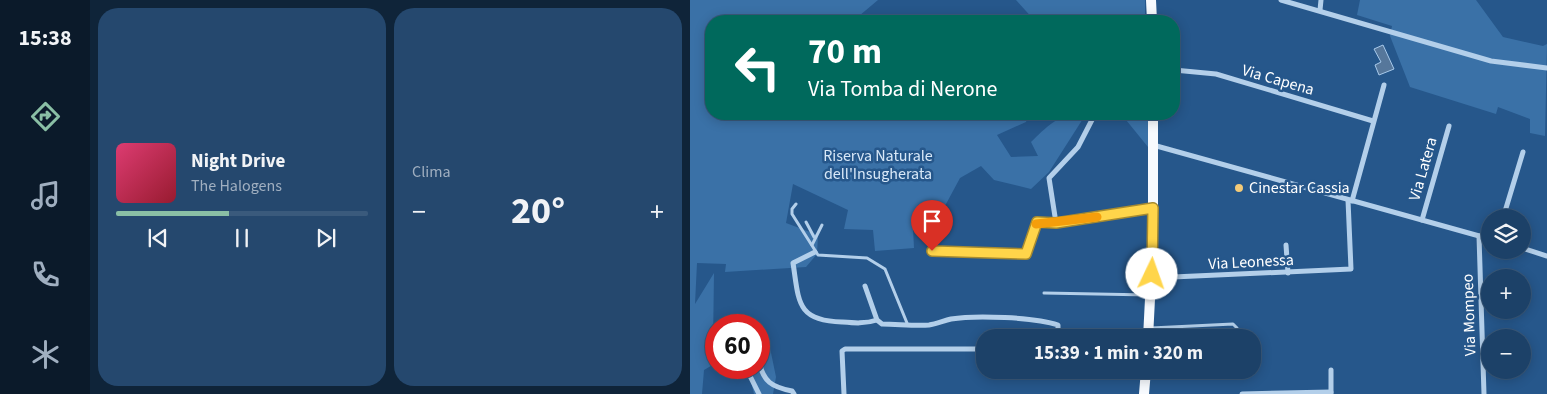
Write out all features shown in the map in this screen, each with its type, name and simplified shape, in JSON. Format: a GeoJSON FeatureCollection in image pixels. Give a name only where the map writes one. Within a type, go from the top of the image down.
{"type":"FeatureCollection","features":[{"type":"Feature","properties":{"kind":"main road"},"geometry":{"type":"LineString","coordinates":[[1151,0],[1152,15]]}},
{"type":"Feature","properties":{"kind":"main road"},"geometry":{"type":"LineString","coordinates":[[1148,329],[1152,276],[1153,120]]}},
{"type":"Feature","properties":{"kind":"main road"},"geometry":{"type":"LineString","coordinates":[[1144,394],[1145,379]]}},
{"type":"Feature","properties":{"kind":"street"},"geometry":{"type":"LineString","coordinates":[[1281,0],[1485,60],[1547,68]]}},
{"type":"Feature","properties":{"kind":"street"},"geometry":{"type":"LineString","coordinates":[[1320,10],[1321,0]]}},
{"type":"Feature","properties":{"kind":"street","name":"Via Capena"},"geometry":{"type":"LineString","coordinates":[[1180,71],[1216,74],[1373,121]]}},
{"type":"Feature","properties":{"kind":"street"},"geometry":{"type":"LineString","coordinates":[[1350,201],[1384,85]]}},
{"type":"Feature","properties":{"kind":"street"},"geometry":{"type":"LineString","coordinates":[[1056,223],[1049,178],[1078,147],[1092,120]]}},
{"type":"Feature","properties":{"kind":"street","name":"Via Latera"},"geometry":{"type":"LineString","coordinates":[[1422,220],[1449,126]]}},
{"type":"Feature","properties":{"kind":"street"},"geometry":{"type":"LineString","coordinates":[[1153,145],[1479,236]]}},
{"type":"Feature","properties":{"kind":"street"},"geometry":{"type":"LineString","coordinates":[[1506,209],[1523,152]]}},
{"type":"Feature","properties":{"kind":"street","name":"Via Leonessa"},"geometry":{"type":"LineString","coordinates":[[1152,276],[1288,273],[1351,269],[1350,201]]}},
{"type":"Feature","properties":{"kind":"street"},"geometry":{"type":"LineString","coordinates":[[932,251],[1026,254],[1037,222],[1056,223],[1153,208]]}},
{"type":"Feature","properties":{"kind":"street","name":"Via Mompeo"},"geometry":{"type":"LineString","coordinates":[[1479,236],[1484,394]]}},
{"type":"Feature","properties":{"kind":"street"},"geometry":{"type":"LineString","coordinates":[[1286,244],[1288,273]]}},
{"type":"Feature","properties":{"kind":"street"},"geometry":{"type":"LineString","coordinates":[[1531,251],[1547,256]]}},
{"type":"Feature","properties":{"kind":"street"},"geometry":{"type":"LineString","coordinates":[[815,252],[793,263],[802,308],[808,315],[824,322],[867,323],[877,320]]}},
{"type":"Feature","properties":{"kind":"street"},"geometry":{"type":"LineString","coordinates":[[865,286],[877,320],[882,324],[928,325],[951,319],[974,318],[1047,321],[1058,326],[1058,329]]}},
{"type":"Feature","properties":{"kind":"street"},"geometry":{"type":"LineString","coordinates":[[844,394],[842,351],[845,349],[976,349]]}},
{"type":"Feature","properties":{"kind":"street"},"geometry":{"type":"LineString","coordinates":[[1242,394],[1331,393],[1330,370]]}},
{"type":"Feature","properties":{"kind":"street"},"geometry":{"type":"LineString","coordinates":[[752,379],[759,394]]}},
{"type":"Feature","properties":{"kind":"street"},"geometry":{"type":"LineString","coordinates":[[764,379],[769,384],[792,391],[794,394]]}},
{"type":"Feature","properties":{"kind":"lane"},"geometry":{"type":"LineString","coordinates":[[796,204],[792,209],[792,214],[815,252],[824,257],[867,258],[885,269],[908,324]]}},
{"type":"Feature","properties":{"kind":"lane"},"geometry":{"type":"LineString","coordinates":[[806,222],[814,237]]}},
{"type":"Feature","properties":{"kind":"lane"},"geometry":{"type":"LineString","coordinates":[[811,246],[814,237],[822,225]]}},
{"type":"Feature","properties":{"kind":"lane"},"geometry":{"type":"LineString","coordinates":[[1136,294],[1137,276],[1152,276]]}},
{"type":"Feature","properties":{"kind":"lane"},"geometry":{"type":"LineString","coordinates":[[1044,293],[1150,295]]}},
{"type":"Feature","properties":{"kind":"lane"},"geometry":{"type":"LineString","coordinates":[[1186,329],[1234,324],[1237,329]]}},
{"type":"Feature","properties":{"kind":"green space","name":"Riserva Naturale dell'Insugherata"},"geometry":{"type":"Polygon","coordinates":[[[690,0],[878,0],[860,15],[705,15],[705,120],[1027,120],[997,135],[1011,157],[1038,156],[1031,142],[1056,120],[1082,120],[1049,172],[1031,189],[994,180],[981,166],[960,178],[939,217],[913,228],[914,248],[875,251],[873,230],[844,229],[848,210],[793,184],[786,223],[818,235],[817,254],[806,267],[725,272],[726,264],[697,263],[695,304],[714,273],[713,314],[705,314],[705,369],[702,394],[690,394],[690,0]]]}},
{"type":"Feature","properties":{"kind":"green space"},"geometry":{"type":"Polygon","coordinates":[[[1016,0],[1145,0],[1145,15],[1030,15],[1016,0]]]}},
{"type":"Feature","properties":{"kind":"green space"},"geometry":{"type":"Polygon","coordinates":[[[1360,0],[1476,0],[1503,37],[1543,46],[1547,44],[1545,136],[1530,133],[1530,119],[1498,107],[1496,114],[1410,87],[1390,36],[1392,26],[1357,15],[1360,0]]]}},
{"type":"Feature","properties":{"kind":"green space"},"geometry":{"type":"Polygon","coordinates":[[[1126,120],[1148,120],[1148,147],[1126,120]]]}},
{"type":"Feature","properties":{"kind":"green space"},"geometry":{"type":"Polygon","coordinates":[[[770,348],[776,377],[773,394],[754,394],[750,379],[770,379],[770,348]]]}},
{"type":"Feature","properties":{"kind":"shaded area"},"geometry":{"type":"Polygon","coordinates":[[[1383,45],[1394,69],[1379,75],[1375,65],[1381,62],[1374,49],[1383,45]]]}},
{"type":"Feature","properties":{"kind":"slow traffic"},"geometry":{"type":"LineString","coordinates":[[1036,224],[1037,222],[1056,223],[1097,217]]}},
{"type":"Feature","properties":{"kind":"place","name":"Cinestar Cassia"},"geometry":{"type":"Point","coordinates":[1239,188]}},
{"type":"Feature","properties":{"kind":"route"},"geometry":{"type":"LineString","coordinates":[[932,251],[1026,254],[1037,222],[1056,223],[1153,208],[1152,274]]}}]}
